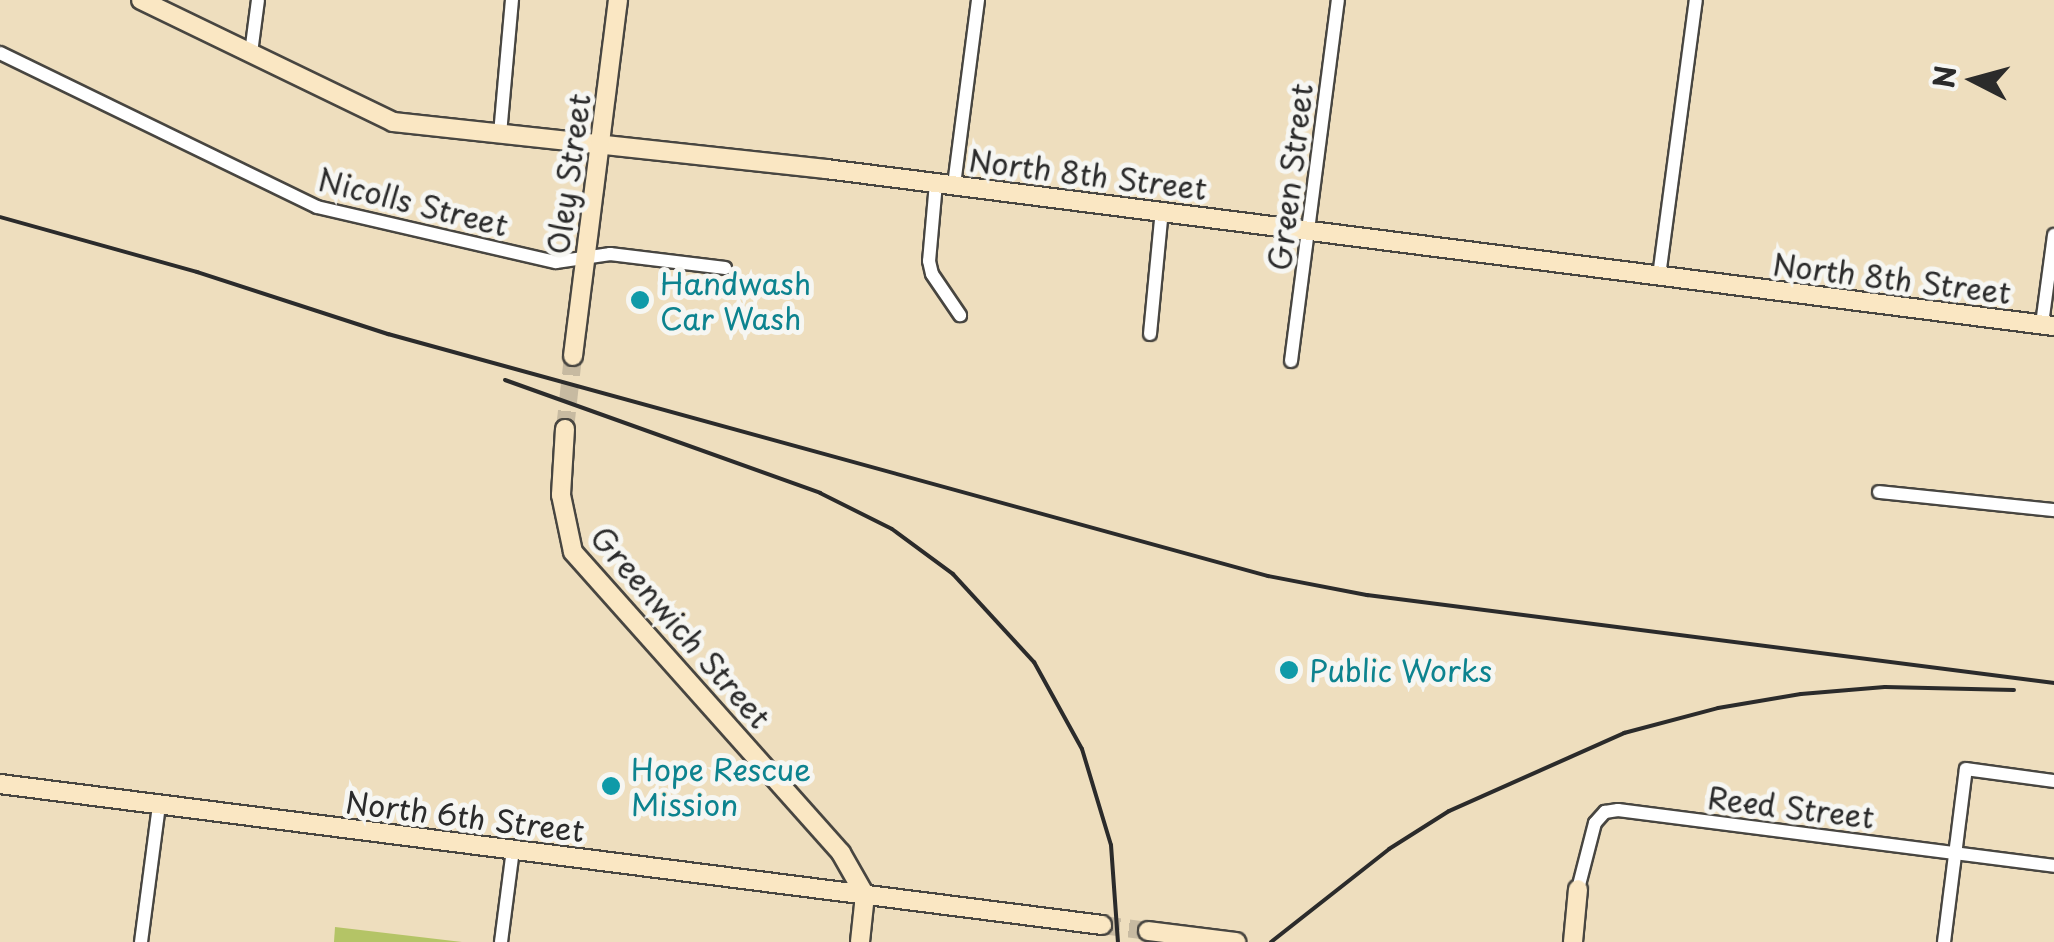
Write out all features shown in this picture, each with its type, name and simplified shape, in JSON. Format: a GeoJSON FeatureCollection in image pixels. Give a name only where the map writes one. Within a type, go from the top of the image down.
{"type":"FeatureCollection","features":[{"type":"Feature","properties":{"kind":"street","name":"North 8th Street"},"geometry":{"type":"LineString","coordinates":[[141,0],[393,122],[1162,210],[2048,325]]}},
{"type":"Feature","properties":{"kind":"street"},"geometry":{"type":"LineString","coordinates":[[251,53],[258,0]]}},
{"type":"Feature","properties":{"kind":"street"},"geometry":{"type":"LineString","coordinates":[[500,134],[512,0]]}},
{"type":"Feature","properties":{"kind":"street","name":"Oley Street"},"geometry":{"type":"LineString","coordinates":[[573,356],[618,0]]}},
{"type":"Feature","properties":{"kind":"street"},"geometry":{"type":"LineString","coordinates":[[960,315],[932,274],[929,261],[978,0]]}},
{"type":"Feature","properties":{"kind":"street","name":"Green Street"},"geometry":{"type":"LineString","coordinates":[[1292,361],[1338,0]]}},
{"type":"Feature","properties":{"kind":"street"},"geometry":{"type":"LineString","coordinates":[[1659,276],[1696,0]]}},
{"type":"Feature","properties":{"kind":"street","name":"Nicolls Street"},"geometry":{"type":"LineString","coordinates":[[0,53],[316,207],[556,262],[610,254],[726,268]]}},
{"type":"Feature","properties":{"kind":"street"},"geometry":{"type":"LineString","coordinates":[[1150,334],[1162,210]]}},
{"type":"Feature","properties":{"kind":"street"},"geometry":{"type":"LineString","coordinates":[[2048,325],[2054,235]]}},
{"type":"Feature","properties":{"kind":"street","name":"Greenwich Street"},"geometry":{"type":"LineString","coordinates":[[565,429],[561,495],[573,552],[841,853],[865,895]]}},
{"type":"Feature","properties":{"kind":"street"},"geometry":{"type":"LineString","coordinates":[[1879,492],[2054,510]]}},
{"type":"Feature","properties":{"kind":"street"},"geometry":{"type":"LineString","coordinates":[[1944,942],[1966,770],[2054,781]]}},
{"type":"Feature","properties":{"kind":"street","name":"North 6th Street"},"geometry":{"type":"LineString","coordinates":[[0,784],[1102,925]]}},
{"type":"Feature","properties":{"kind":"street"},"geometry":{"type":"LineString","coordinates":[[141,942],[159,804]]}},
{"type":"Feature","properties":{"kind":"street","name":"Reed Street"},"geometry":{"type":"LineString","coordinates":[[1578,889],[1595,823],[1606,812],[1618,810],[2054,866]]}},
{"type":"Feature","properties":{"kind":"street"},"geometry":{"type":"LineString","coordinates":[[501,942],[513,850]]}},
{"type":"Feature","properties":{"kind":"street"},"geometry":{"type":"LineString","coordinates":[[1573,942],[1578,889]]}},
{"type":"Feature","properties":{"kind":"street"},"geometry":{"type":"LineString","coordinates":[[860,942],[865,895]]}},
{"type":"Feature","properties":{"kind":"street"},"geometry":{"type":"LineString","coordinates":[[1148,931],[1236,942]]}},
{"type":"Feature","properties":{"kind":"green space"},"geometry":{"type":"Polygon","coordinates":[[[335,927],[462,942],[334,942],[335,927]]]}},
{"type":"Feature","properties":{"kind":"tunnel"},"geometry":{"type":"LineString","coordinates":[[565,429],[573,356]]}},
{"type":"Feature","properties":{"kind":"tunnel"},"geometry":{"type":"LineString","coordinates":[[1102,925],[1148,931]]}},
{"type":"Feature","properties":{"kind":"railway"},"geometry":{"type":"LineString","coordinates":[[0,217],[197,272],[388,334],[1268,576],[1367,595],[2054,683]]}},
{"type":"Feature","properties":{"kind":"railway"},"geometry":{"type":"LineString","coordinates":[[505,380],[820,493],[892,529],[953,574],[1034,662],[1082,749],[1111,845],[1118,942]]}},
{"type":"Feature","properties":{"kind":"railway"},"geometry":{"type":"LineString","coordinates":[[1271,942],[1389,849],[1449,811],[1624,733],[1718,708],[1801,694],[1885,687],[2014,690]]}},
{"type":"Feature","properties":{"kind":"place","name":"Handwash Car Wash"},"geometry":{"type":"Point","coordinates":[640,300]}},
{"type":"Feature","properties":{"kind":"place","name":"Public Works"},"geometry":{"type":"Point","coordinates":[1289,670]}},
{"type":"Feature","properties":{"kind":"place","name":"Hope Rescue Mission"},"geometry":{"type":"Point","coordinates":[611,786]}}]}
